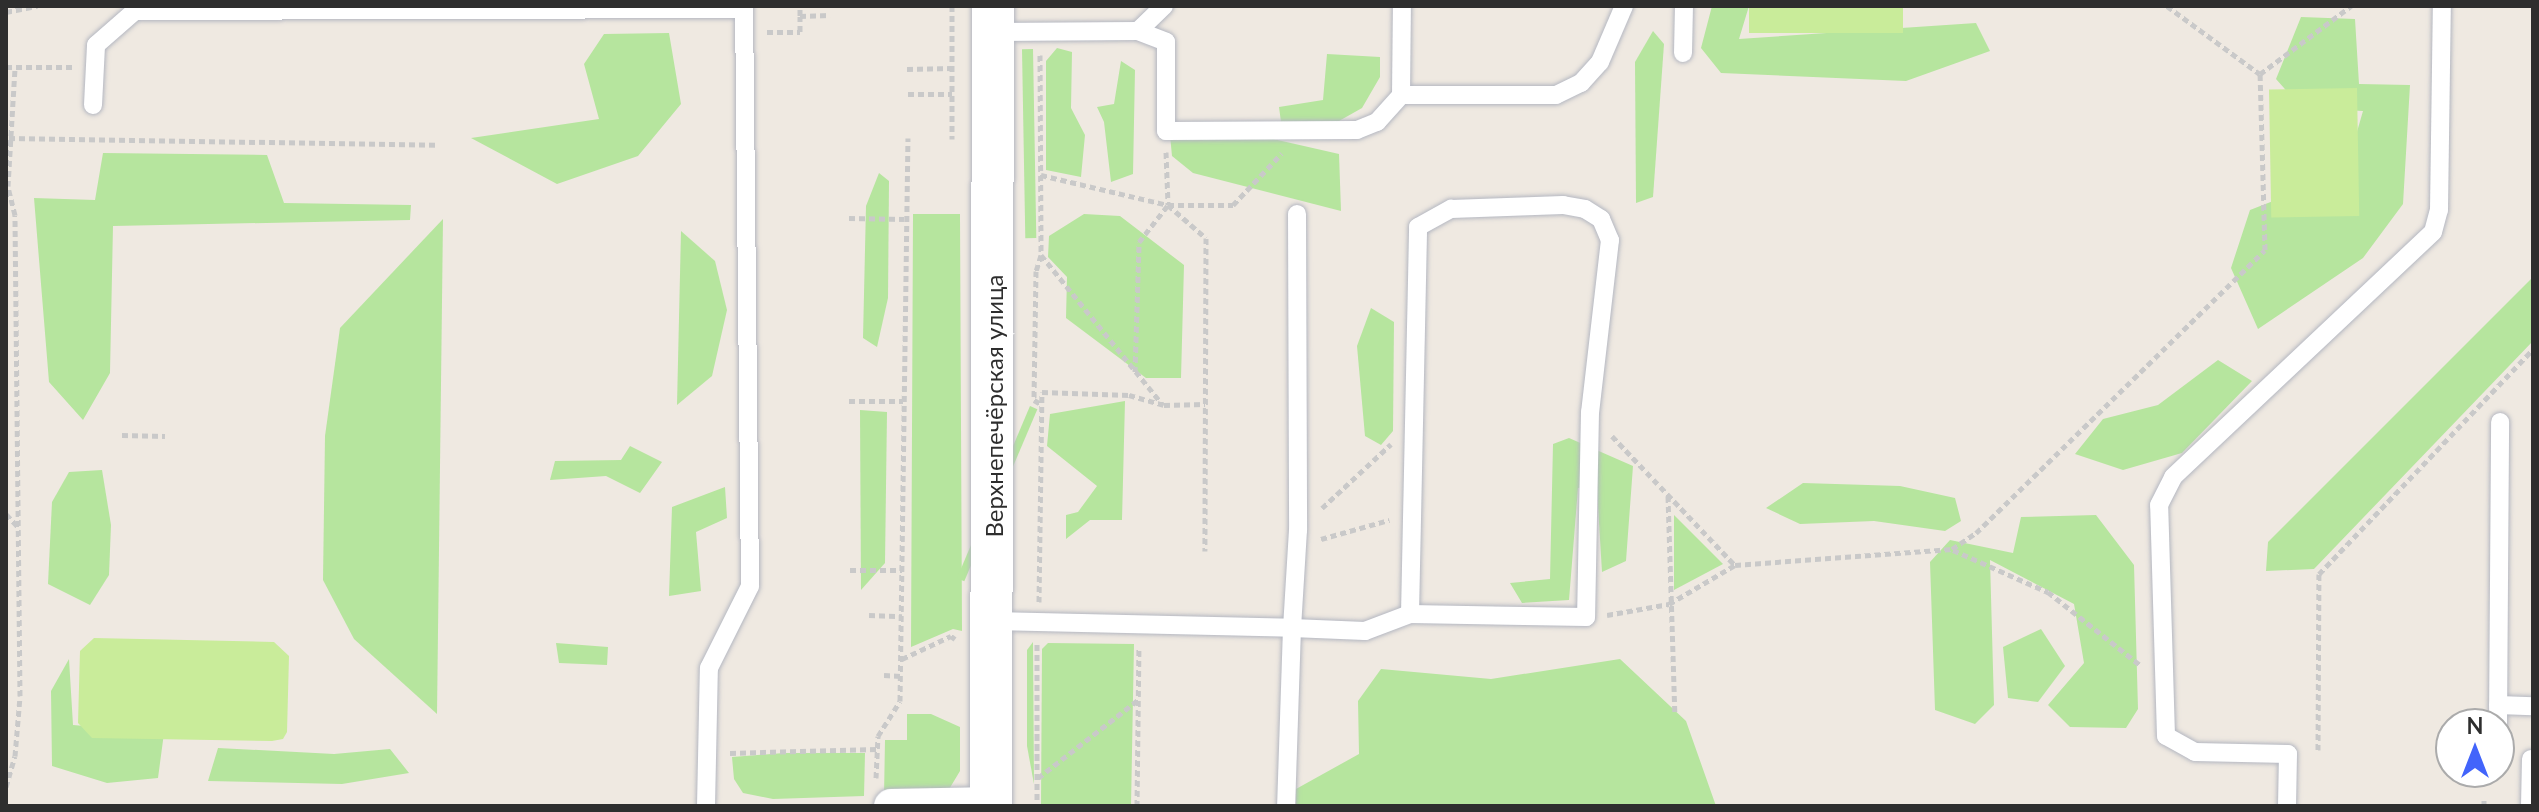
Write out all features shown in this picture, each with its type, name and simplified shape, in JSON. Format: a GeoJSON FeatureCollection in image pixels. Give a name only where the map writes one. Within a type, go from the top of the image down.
{"type":"FeatureCollection","features":[{"type":"Feature","properties":{"kind":"street","name":"Верхнепечёрская улица"},"geometry":{"type":"LineString","coordinates":[[991,805],[994,19]]}},
{"type":"Feature","properties":{"kind":"street"},"geometry":{"type":"LineString","coordinates":[[884,793],[991,805]]}},
{"type":"Feature","properties":{"kind":"lane"},"geometry":{"type":"LineString","coordinates":[[1138,31],[1164,6]]}},
{"type":"Feature","properties":{"kind":"lane"},"geometry":{"type":"LineString","coordinates":[[994,19],[1042,31],[1138,31],[1166,42],[1166,131],[1302,132],[1357,130],[1377,122],[1401,95],[1402,6]]}},
{"type":"Feature","properties":{"kind":"lane"},"geometry":{"type":"LineString","coordinates":[[1401,95],[1556,95],[1581,83],[1600,62],[1624,6]]}},
{"type":"Feature","properties":{"kind":"lane"},"geometry":{"type":"LineString","coordinates":[[1683,53],[1684,6]]}},
{"type":"Feature","properties":{"kind":"lane"},"geometry":{"type":"LineString","coordinates":[[2287,806],[2288,754],[2195,752],[2166,736],[2159,505],[2173,477],[2433,232],[2439,210],[2442,6]]}},
{"type":"Feature","properties":{"kind":"lane"},"geometry":{"type":"LineString","coordinates":[[93,105],[96,45],[135,11],[744,7],[750,586],[709,668],[706,806]]}},
{"type":"Feature","properties":{"kind":"lane"},"geometry":{"type":"LineString","coordinates":[[993,621],[1365,631],[1410,614],[1586,617],[1590,412],[1610,240],[1601,219],[1563,205],[1451,209],[1418,227],[1410,614]]}},
{"type":"Feature","properties":{"kind":"lane"},"geometry":{"type":"LineString","coordinates":[[1286,806],[1298,538],[1297,214]]}},
{"type":"Feature","properties":{"kind":"lane"},"geometry":{"type":"LineString","coordinates":[[2498,708],[2500,422]]}},
{"type":"Feature","properties":{"kind":"lane"},"geometry":{"type":"LineString","coordinates":[[2530,806],[2531,759]]}},
{"type":"Feature","properties":{"kind":"path"},"geometry":{"type":"LineString","coordinates":[[6,12],[37,6]]}},
{"type":"Feature","properties":{"kind":"path"},"geometry":{"type":"LineString","coordinates":[[744,32],[800,32],[800,6]]}},
{"type":"Feature","properties":{"kind":"path"},"geometry":{"type":"LineString","coordinates":[[952,6],[952,139]]}},
{"type":"Feature","properties":{"kind":"path"},"geometry":{"type":"LineString","coordinates":[[2167,6],[2260,74]]}},
{"type":"Feature","properties":{"kind":"path"},"geometry":{"type":"LineString","coordinates":[[2260,74],[2351,6]]}},
{"type":"Feature","properties":{"kind":"path"},"geometry":{"type":"LineString","coordinates":[[800,16],[830,15]]}},
{"type":"Feature","properties":{"kind":"path"},"geometry":{"type":"LineString","coordinates":[[1041,405],[1034,400],[1036,271],[1041,255],[1042,31]]}},
{"type":"Feature","properties":{"kind":"path"},"geometry":{"type":"LineString","coordinates":[[6,67],[68,67]]}},
{"type":"Feature","properties":{"kind":"path"},"geometry":{"type":"LineString","coordinates":[[6,787],[15,756],[20,696],[7,137],[15,67]]}},
{"type":"Feature","properties":{"kind":"path"},"geometry":{"type":"LineString","coordinates":[[907,69],[952,68]]}},
{"type":"Feature","properties":{"kind":"path"},"geometry":{"type":"LineString","coordinates":[[1952,549],[1976,533],[2265,250],[2260,74]]}},
{"type":"Feature","properties":{"kind":"path"},"geometry":{"type":"LineString","coordinates":[[908,94],[952,94]]}},
{"type":"Feature","properties":{"kind":"path"},"geometry":{"type":"LineString","coordinates":[[1135,372],[1139,242],[1168,205],[1166,131]]}},
{"type":"Feature","properties":{"kind":"path"},"geometry":{"type":"LineString","coordinates":[[1041,175],[1168,205],[1233,205],[1302,132]]}},
{"type":"Feature","properties":{"kind":"path"},"geometry":{"type":"LineString","coordinates":[[7,137],[436,145]]}},
{"type":"Feature","properties":{"kind":"path"},"geometry":{"type":"LineString","coordinates":[[884,793],[878,736],[900,701],[902,659],[904,219],[908,138]]}},
{"type":"Feature","properties":{"kind":"path"},"geometry":{"type":"LineString","coordinates":[[1168,205],[1206,238],[1205,551]]}},
{"type":"Feature","properties":{"kind":"path"},"geometry":{"type":"LineString","coordinates":[[849,218],[904,219]]}},
{"type":"Feature","properties":{"kind":"path"},"geometry":{"type":"LineString","coordinates":[[1041,255],[1164,405]]}},
{"type":"Feature","properties":{"kind":"path"},"geometry":{"type":"LineString","coordinates":[[2318,750],[2319,574],[2533,349]]}},
{"type":"Feature","properties":{"kind":"path"},"geometry":{"type":"LineString","coordinates":[[1037,806],[1042,392],[1129,395],[1164,405],[1205,404]]}},
{"type":"Feature","properties":{"kind":"path"},"geometry":{"type":"LineString","coordinates":[[849,401],[903,401]]}},
{"type":"Feature","properties":{"kind":"path"},"geometry":{"type":"LineString","coordinates":[[1590,412],[1735,565]]}},
{"type":"Feature","properties":{"kind":"path"},"geometry":{"type":"LineString","coordinates":[[1298,538],[1414,423]]}},
{"type":"Feature","properties":{"kind":"path"},"geometry":{"type":"LineString","coordinates":[[122,435],[165,436]]}},
{"type":"Feature","properties":{"kind":"path"},"geometry":{"type":"LineString","coordinates":[[1668,496],[1669,604],[1675,715]]}},
{"type":"Feature","properties":{"kind":"path"},"geometry":{"type":"LineString","coordinates":[[6,514],[18,527]]}},
{"type":"Feature","properties":{"kind":"path"},"geometry":{"type":"LineString","coordinates":[[1298,538],[1412,514]]}},
{"type":"Feature","properties":{"kind":"path"},"geometry":{"type":"LineString","coordinates":[[1586,617],[1669,604],[1735,565],[1952,549],[2048,592],[2162,682]]}},
{"type":"Feature","properties":{"kind":"path"},"geometry":{"type":"LineString","coordinates":[[850,570],[902,570]]}},
{"type":"Feature","properties":{"kind":"path"},"geometry":{"type":"LineString","coordinates":[[869,615],[902,616]]}},
{"type":"Feature","properties":{"kind":"path"},"geometry":{"type":"LineString","coordinates":[[1137,806],[1142,625]]}},
{"type":"Feature","properties":{"kind":"path"},"geometry":{"type":"LineString","coordinates":[[902,659],[951,636],[955,639]]}},
{"type":"Feature","properties":{"kind":"path"},"geometry":{"type":"LineString","coordinates":[[884,675],[901,676]]}},
{"type":"Feature","properties":{"kind":"path"},"geometry":{"type":"LineString","coordinates":[[1038,779],[1139,699]]}},
{"type":"Feature","properties":{"kind":"path"},"geometry":{"type":"LineString","coordinates":[[707,753],[877,749]]}},
{"type":"Feature","properties":{"kind":"path"},"geometry":{"type":"LineString","coordinates":[[2484,798],[2484,806]]}},
{"type":"Feature","properties":{"kind":"green space"},"geometry":{"type":"Polygon","coordinates":[[[1712,6],[1749,6],[1739,39],[1976,23],[1990,51],[1906,81],[1721,73],[1701,48],[1712,6]]]}},
{"type":"Feature","properties":{"kind":"green space"},"geometry":{"type":"Polygon","coordinates":[[[1749,6],[1903,6],[1903,33],[1749,33],[1749,6]]]}},
{"type":"Feature","properties":{"kind":"green space"},"geometry":{"type":"Polygon","coordinates":[[[2301,17],[2355,19],[2359,84],[2410,85],[2403,204],[2363,258],[2258,329],[2231,268],[2250,210],[2345,173],[2363,111],[2302,108],[2276,79],[2301,17]]]}},
{"type":"Feature","properties":{"kind":"green space"},"geometry":{"type":"Polygon","coordinates":[[[1653,31],[1664,44],[1653,197],[1636,203],[1635,62],[1653,31]]]}},
{"type":"Feature","properties":{"kind":"green space"},"geometry":{"type":"Polygon","coordinates":[[[669,33],[681,104],[638,156],[557,184],[471,138],[599,119],[584,64],[604,34],[669,33]]]}},
{"type":"Feature","properties":{"kind":"green space"},"geometry":{"type":"Polygon","coordinates":[[[1057,48],[1072,52],[1071,108],[1085,135],[1081,177],[1046,170],[1046,61],[1057,48]]]}},
{"type":"Feature","properties":{"kind":"green space"},"geometry":{"type":"Polygon","coordinates":[[[1022,49],[1033,49],[1036,238],[1025,238],[1022,49]]]}},
{"type":"Feature","properties":{"kind":"green space"},"geometry":{"type":"Polygon","coordinates":[[[1327,54],[1380,57],[1380,77],[1362,108],[1339,121],[1281,122],[1279,107],[1323,100],[1327,54]]]}},
{"type":"Feature","properties":{"kind":"green space"},"geometry":{"type":"Polygon","coordinates":[[[1121,61],[1135,70],[1133,174],[1111,182],[1104,122],[1097,107],[1114,104],[1121,61]]]}},
{"type":"Feature","properties":{"kind":"green space"},"geometry":{"type":"Polygon","coordinates":[[[2357,88],[2359,216],[2271,218],[2269,90],[2357,88]]]}},
{"type":"Feature","properties":{"kind":"green space"},"geometry":{"type":"Polygon","coordinates":[[[1170,135],[1264,137],[1339,154],[1341,211],[1193,173],[1172,156],[1170,135]]]}},
{"type":"Feature","properties":{"kind":"green space"},"geometry":{"type":"Polygon","coordinates":[[[103,153],[267,155],[284,203],[411,205],[410,220],[113,226],[110,373],[83,420],[49,382],[34,198],[95,200],[103,153]]]}},
{"type":"Feature","properties":{"kind":"green space"},"geometry":{"type":"Polygon","coordinates":[[[879,173],[889,181],[888,298],[877,347],[863,338],[866,206],[879,173]]]}},
{"type":"Feature","properties":{"kind":"green space"},"geometry":{"type":"Polygon","coordinates":[[[913,214],[960,214],[962,631],[953,629],[911,647],[913,214]]]}},
{"type":"Feature","properties":{"kind":"green space"},"geometry":{"type":"Polygon","coordinates":[[[1084,214],[1120,216],[1184,265],[1181,378],[1146,378],[1066,318],[1067,277],[1048,257],[1049,236],[1084,214]]]}},
{"type":"Feature","properties":{"kind":"green space"},"geometry":{"type":"Polygon","coordinates":[[[443,219],[437,714],[354,639],[323,580],[325,436],[340,328],[443,219]]]}},
{"type":"Feature","properties":{"kind":"green space"},"geometry":{"type":"Polygon","coordinates":[[[681,231],[715,261],[727,310],[712,376],[677,405],[681,231]]]}},
{"type":"Feature","properties":{"kind":"green space"},"geometry":{"type":"Polygon","coordinates":[[[2533,266],[2533,341],[2314,569],[2266,571],[2268,542],[2532,278],[2533,266]]]}},
{"type":"Feature","properties":{"kind":"green space"},"geometry":{"type":"Polygon","coordinates":[[[1371,308],[1394,322],[1393,431],[1381,445],[1365,436],[1357,346],[1371,308]]]}},
{"type":"Feature","properties":{"kind":"green space"},"geometry":{"type":"Polygon","coordinates":[[[2218,360],[2252,381],[2182,453],[2123,470],[2075,454],[2103,419],[2158,405],[2218,360]]]}},
{"type":"Feature","properties":{"kind":"green space"},"geometry":{"type":"Polygon","coordinates":[[[1125,401],[1122,520],[1090,520],[1066,539],[1066,515],[1078,512],[1097,486],[1047,446],[1050,414],[1125,401]]]}},
{"type":"Feature","properties":{"kind":"green space"},"geometry":{"type":"Polygon","coordinates":[[[1030,406],[1037,409],[964,581],[957,578],[1030,406]]]}},
{"type":"Feature","properties":{"kind":"green space"},"geometry":{"type":"Polygon","coordinates":[[[860,410],[887,412],[885,563],[861,590],[860,410]]]}},
{"type":"Feature","properties":{"kind":"green space"},"geometry":{"type":"Polygon","coordinates":[[[1569,438],[1633,466],[1626,561],[1602,572],[1597,489],[1578,488],[1569,600],[1522,603],[1510,583],[1550,579],[1553,444],[1569,438]]]}},
{"type":"Feature","properties":{"kind":"green space"},"geometry":{"type":"Polygon","coordinates":[[[630,446],[662,462],[640,493],[606,476],[550,480],[555,461],[621,460],[630,446]]]}},
{"type":"Feature","properties":{"kind":"green space"},"geometry":{"type":"Polygon","coordinates":[[[102,470],[111,525],[109,575],[90,605],[48,584],[52,502],[69,472],[102,470]]]}},
{"type":"Feature","properties":{"kind":"green space"},"geometry":{"type":"Polygon","coordinates":[[[1803,483],[1900,486],[1955,498],[1961,521],[1945,531],[1874,521],[1800,524],[1766,508],[1803,483]]]}},
{"type":"Feature","properties":{"kind":"green space"},"geometry":{"type":"Polygon","coordinates":[[[725,487],[727,518],[696,532],[701,591],[669,596],[672,507],[725,487]]]}},
{"type":"Feature","properties":{"kind":"green space"},"geometry":{"type":"Polygon","coordinates":[[[1674,515],[1723,564],[1674,590],[1674,515]]]}},
{"type":"Feature","properties":{"kind":"green space"},"geometry":{"type":"Polygon","coordinates":[[[2096,515],[2134,565],[2138,709],[2126,728],[2070,727],[2048,705],[2084,663],[2074,604],[1990,560],[1994,705],[1975,724],[1935,710],[1930,562],[1950,540],[2013,553],[2021,517],[2096,515]]]}},
{"type":"Feature","properties":{"kind":"green space"},"geometry":{"type":"Polygon","coordinates":[[[2041,629],[2065,666],[2038,702],[2008,698],[2003,647],[2041,629]]]}},
{"type":"Feature","properties":{"kind":"green space"},"geometry":{"type":"Polygon","coordinates":[[[94,638],[274,642],[289,656],[287,732],[283,739],[272,741],[92,738],[78,723],[80,651],[94,638]]]}},
{"type":"Feature","properties":{"kind":"green space"},"geometry":{"type":"Polygon","coordinates":[[[1033,642],[1034,784],[1027,746],[1027,650],[1033,642]]]}},
{"type":"Feature","properties":{"kind":"green space"},"geometry":{"type":"Polygon","coordinates":[[[556,643],[608,647],[607,665],[559,663],[556,643]]]}},
{"type":"Feature","properties":{"kind":"green space"},"geometry":{"type":"Polygon","coordinates":[[[1048,643],[1134,644],[1131,806],[1041,806],[1042,649],[1048,643]]]}},
{"type":"Feature","properties":{"kind":"green space"},"geometry":{"type":"Polygon","coordinates":[[[69,659],[73,725],[164,733],[158,778],[107,783],[52,766],[51,691],[69,659]]]}},
{"type":"Feature","properties":{"kind":"green space"},"geometry":{"type":"Polygon","coordinates":[[[1620,659],[1686,721],[1716,806],[1296,806],[1296,789],[1359,754],[1358,701],[1381,669],[1491,679],[1620,659]]]}},
{"type":"Feature","properties":{"kind":"green space"},"geometry":{"type":"Polygon","coordinates":[[[907,714],[931,714],[960,727],[960,771],[948,791],[884,796],[885,740],[907,740],[907,714]]]}},
{"type":"Feature","properties":{"kind":"green space"},"geometry":{"type":"Polygon","coordinates":[[[218,748],[334,754],[390,749],[409,773],[342,784],[208,781],[218,748]]]}},
{"type":"Feature","properties":{"kind":"green space"},"geometry":{"type":"Polygon","coordinates":[[[784,753],[865,753],[864,796],[773,799],[743,793],[734,779],[732,757],[784,753]]]}}]}
